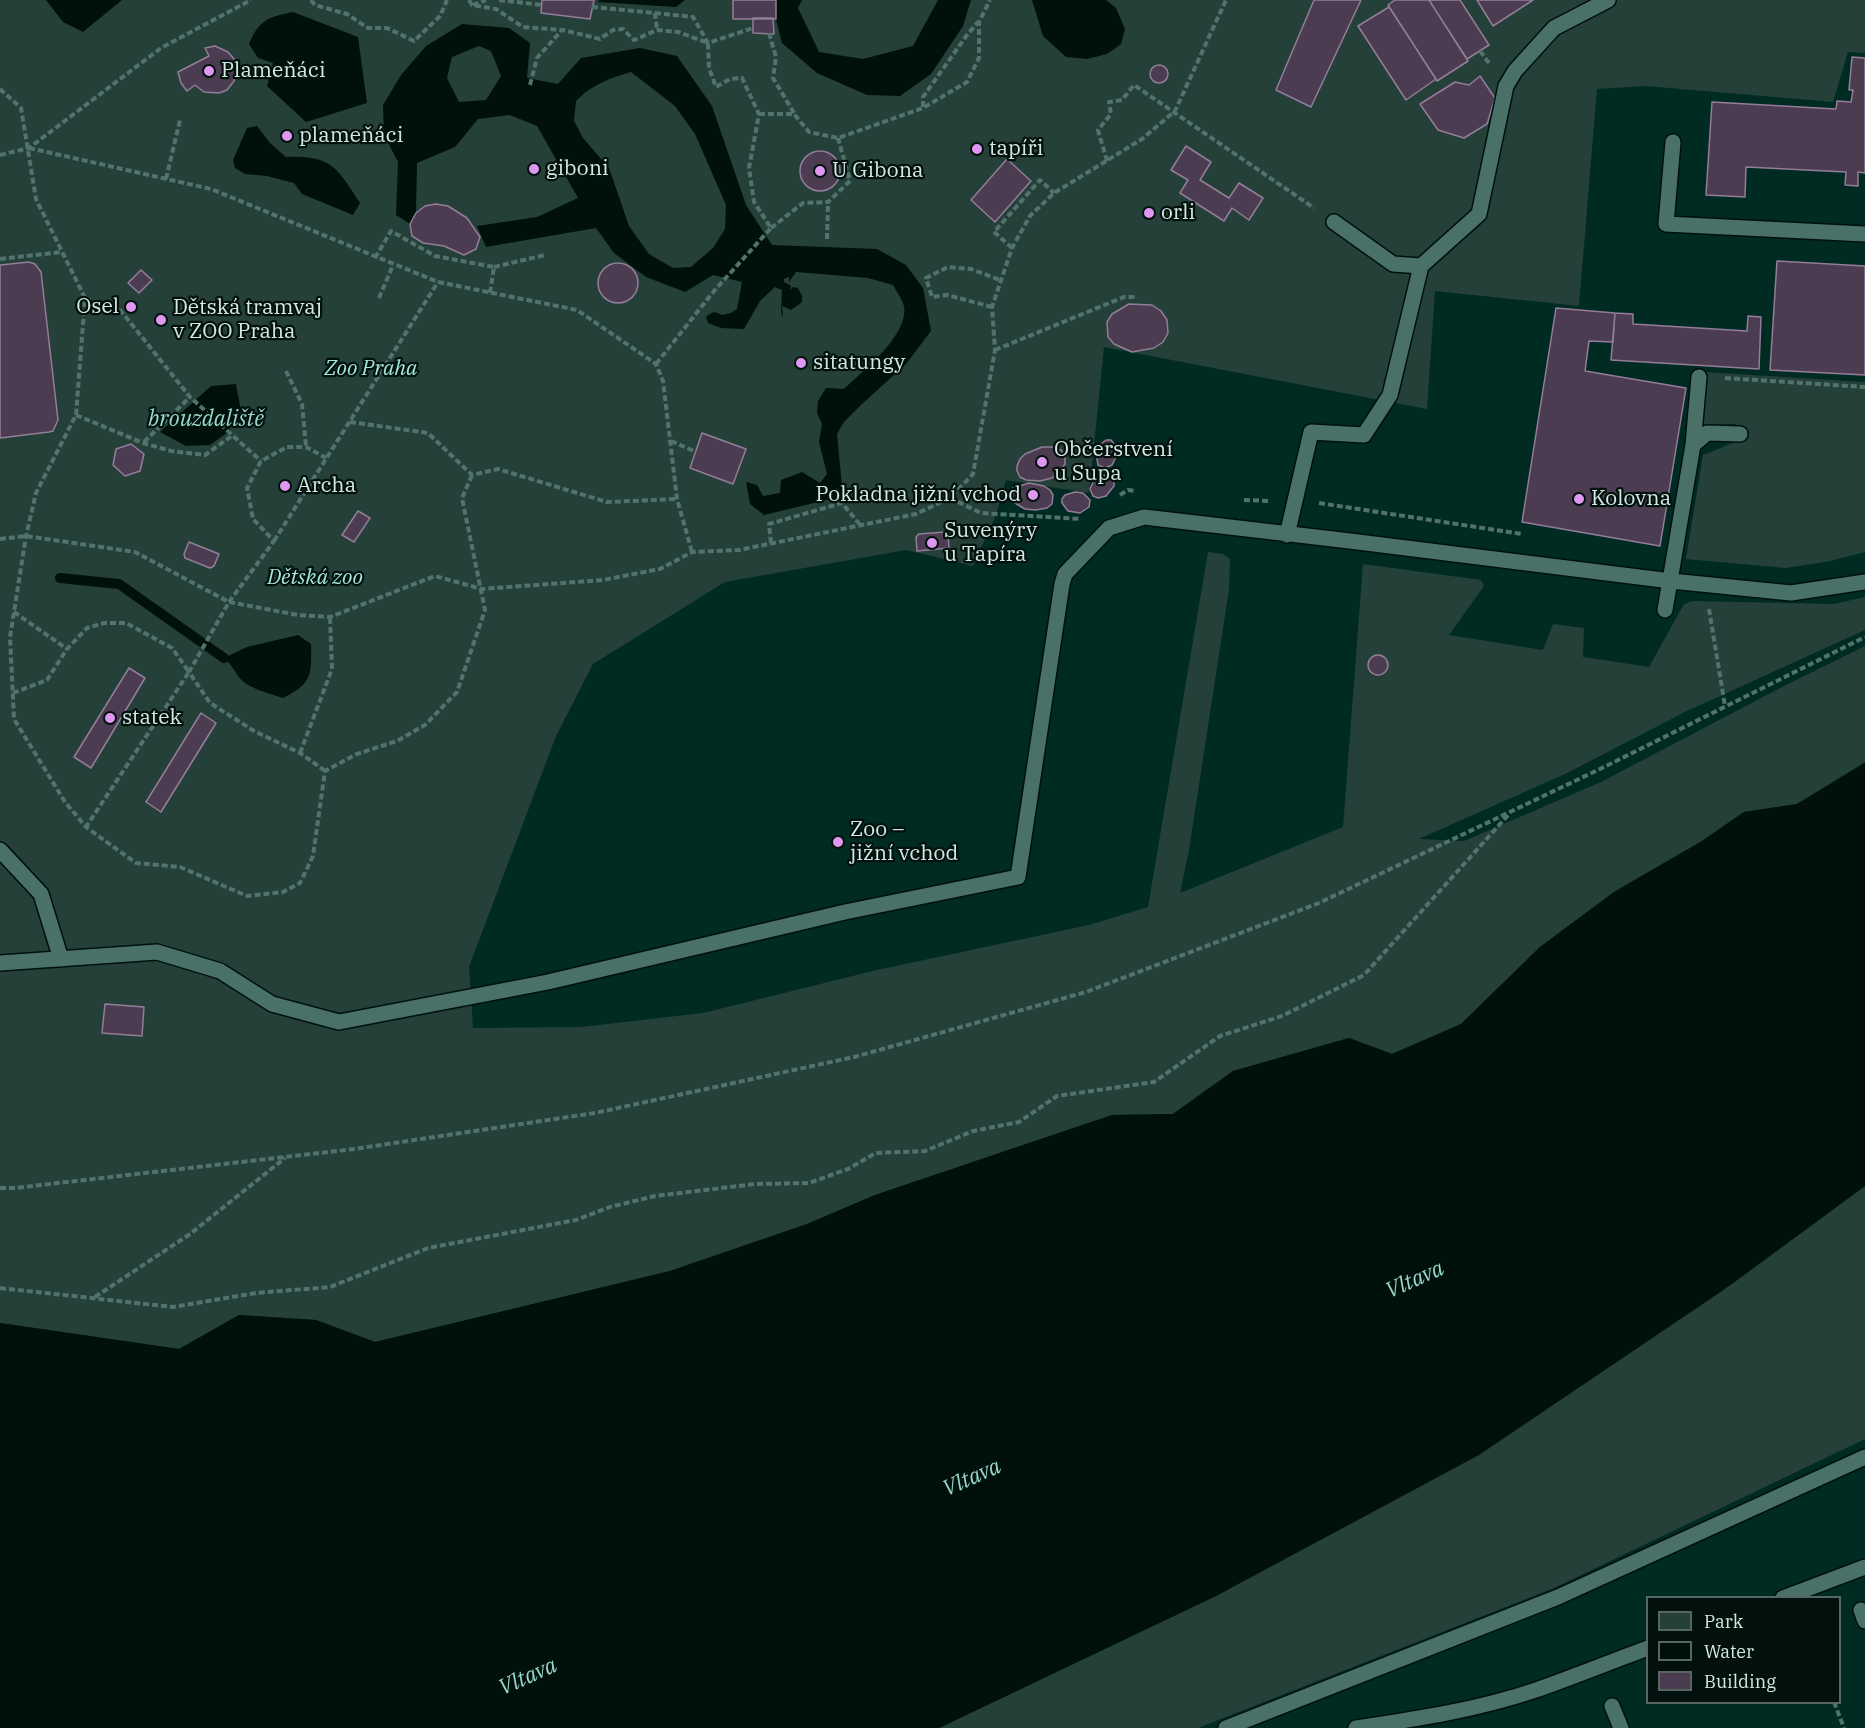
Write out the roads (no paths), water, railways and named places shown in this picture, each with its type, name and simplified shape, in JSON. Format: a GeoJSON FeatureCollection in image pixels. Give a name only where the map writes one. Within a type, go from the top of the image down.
{"type":"FeatureCollection","features":[{"type":"Feature","properties":{"kind":"lane"},"geometry":{"type":"LineString","coordinates":[[1287,535],[1311,432],[1364,435],[1390,395],[1421,266],[1479,214],[1506,86],[1515,71],[1554,28],[1608,0]]}},
{"type":"Feature","properties":{"kind":"lane"},"geometry":{"type":"LineString","coordinates":[[1673,142],[1666,224],[1865,234]]}},
{"type":"Feature","properties":{"kind":"lane"},"geometry":{"type":"LineString","coordinates":[[1334,222],[1393,264],[1421,266]]}},
{"type":"Feature","properties":{"kind":"lane"},"geometry":{"type":"LineString","coordinates":[[1665,610],[1693,445],[1699,376]]}},
{"type":"Feature","properties":{"kind":"lane"},"geometry":{"type":"LineString","coordinates":[[1693,445],[1707,433],[1740,434]]}},
{"type":"Feature","properties":{"kind":"lane"},"geometry":{"type":"LineString","coordinates":[[0,963],[157,952],[220,971],[272,1004],[339,1022],[548,982],[845,912],[1018,877],[1065,574],[1109,528],[1144,517],[1287,535],[1350,540],[1671,581],[1791,593],[1865,582]]}},
{"type":"Feature","properties":{"kind":"lane"},"geometry":{"type":"LineString","coordinates":[[0,850],[40,894],[61,959]]}},
{"type":"Feature","properties":{"kind":"lane"},"geometry":{"type":"LineString","coordinates":[[1226,1728],[1558,1597],[1865,1457]]}},
{"type":"Feature","properties":{"kind":"lane"},"geometry":{"type":"LineString","coordinates":[[1788,1596],[1865,1567]]}},
{"type":"Feature","properties":{"kind":"lane"},"geometry":{"type":"LineString","coordinates":[[1356,1728],[1444,1714],[1485,1704],[1535,1690],[1646,1648]]}},
{"type":"Feature","properties":{"kind":"lane"},"geometry":{"type":"LineString","coordinates":[[1612,1706],[1621,1728]]}},
{"type":"Feature","properties":{"kind":"water"},"geometry":{"type":"Polygon","coordinates":[[[46,0],[122,0],[83,32],[63,22],[46,0]]]}},
{"type":"Feature","properties":{"kind":"water"},"geometry":{"type":"Polygon","coordinates":[[[600,0],[685,0],[676,7],[597,2],[600,0]]]}},
{"type":"Feature","properties":{"kind":"water"},"geometry":{"type":"Polygon","coordinates":[[[776,0],[802,0],[798,8],[819,52],[863,59],[913,46],[938,0],[971,0],[963,26],[931,74],[900,96],[867,95],[817,73],[782,43],[776,19],[776,0]]]}},
{"type":"Feature","properties":{"kind":"water"},"geometry":{"type":"Polygon","coordinates":[[[1032,0],[1106,0],[1116,8],[1125,29],[1121,44],[1107,54],[1087,59],[1066,57],[1043,36],[1032,0]]]}},
{"type":"Feature","properties":{"kind":"water"},"geometry":{"type":"Polygon","coordinates":[[[293,12],[358,37],[367,103],[306,122],[267,86],[273,63],[258,58],[249,44],[265,21],[293,12]]]}},
{"type":"Feature","properties":{"kind":"water"},"geometry":{"type":"Polygon","coordinates":[[[462,24],[509,28],[530,43],[527,78],[558,84],[581,58],[640,48],[677,56],[712,106],[746,205],[772,245],[877,249],[906,265],[923,288],[931,331],[906,364],[844,422],[837,434],[843,496],[764,515],[750,504],[746,482],[757,485],[763,496],[780,493],[781,480],[802,472],[820,483],[827,474],[819,442],[822,424],[817,413],[818,401],[826,388],[844,389],[883,352],[892,340],[904,317],[904,306],[893,285],[868,278],[796,272],[789,282],[789,277],[784,279],[784,282],[791,286],[790,290],[793,287],[798,288],[802,302],[791,310],[782,306],[783,318],[781,313],[782,290],[775,287],[760,301],[744,329],[721,328],[708,323],[706,317],[714,312],[722,315],[737,309],[742,282],[713,275],[685,292],[646,277],[614,253],[596,228],[486,247],[477,226],[537,217],[578,198],[537,126],[510,115],[478,119],[455,147],[417,163],[416,213],[410,224],[396,215],[398,162],[384,135],[383,105],[401,75],[426,46],[462,24]],[[479,46],[452,57],[447,78],[459,102],[486,100],[501,76],[491,51],[479,46]],[[631,72],[601,83],[582,95],[576,101],[574,121],[583,138],[609,168],[629,226],[649,254],[673,268],[691,267],[713,248],[725,229],[726,205],[695,134],[675,106],[631,72]]]}},
{"type":"Feature","properties":{"kind":"water"},"geometry":{"type":"Polygon","coordinates":[[[257,126],[270,143],[286,157],[314,158],[332,166],[360,203],[353,215],[302,194],[294,183],[267,176],[245,174],[235,168],[233,160],[247,128],[257,126]]]}},
{"type":"Feature","properties":{"kind":"water","name":"brouzdaliště"},"geometry":{"type":"Polygon","coordinates":[[[236,384],[241,411],[228,432],[210,445],[186,446],[160,432],[211,386],[236,384]]]}},
{"type":"Feature","properties":{"kind":"water"},"geometry":{"type":"Polygon","coordinates":[[[298,635],[311,644],[310,671],[308,678],[299,688],[283,698],[248,685],[224,658],[247,647],[298,635]]]}},
{"type":"Feature","properties":{"kind":"water","name":"Vltava"},"geometry":{"type":"Polygon","coordinates":[[[1865,763],[1865,1186],[1722,1291],[1479,1455],[1218,1595],[939,1728],[0,1728],[0,1323],[179,1349],[239,1315],[316,1320],[375,1342],[670,1271],[807,1224],[875,1195],[1112,1115],[1173,1114],[1233,1071],[1349,1038],[1392,1054],[1461,1024],[1540,947],[1614,892],[1702,841],[1744,812],[1797,804],[1865,763]]]}},
{"type":"Feature","properties":{"kind":"waterway"},"geometry":{"type":"LineString","coordinates":[[60,578],[119,584],[224,658]]}},
{"type":"Feature","properties":{"kind":"place","name":"Plameňáci"},"geometry":{"type":"Point","coordinates":[209,71]}},
{"type":"Feature","properties":{"kind":"place","name":"plameňáci"},"geometry":{"type":"Point","coordinates":[287,136]}},
{"type":"Feature","properties":{"kind":"place","name":"tapíři"},"geometry":{"type":"Point","coordinates":[977,149]}},
{"type":"Feature","properties":{"kind":"place","name":"giboni"},"geometry":{"type":"Point","coordinates":[534,169]}},
{"type":"Feature","properties":{"kind":"place","name":"U Gibona"},"geometry":{"type":"Point","coordinates":[820,171]}},
{"type":"Feature","properties":{"kind":"place","name":"orli"},"geometry":{"type":"Point","coordinates":[1149,213]}},
{"type":"Feature","properties":{"kind":"place","name":"Osel"},"geometry":{"type":"Point","coordinates":[131,307]}},
{"type":"Feature","properties":{"kind":"place","name":"Dětská tramvaj v ZOO Praha"},"geometry":{"type":"Point","coordinates":[161,320]}},
{"type":"Feature","properties":{"kind":"place","name":"sitatungy"},"geometry":{"type":"Point","coordinates":[801,363]}},
{"type":"Feature","properties":{"kind":"place","name":"Občerstvení u Supa"},"geometry":{"type":"Point","coordinates":[1042,462]}},
{"type":"Feature","properties":{"kind":"place","name":"Archa"},"geometry":{"type":"Point","coordinates":[285,486]}},
{"type":"Feature","properties":{"kind":"place","name":"Pokladna jižní vchod"},"geometry":{"type":"Point","coordinates":[1033,495]}},
{"type":"Feature","properties":{"kind":"place","name":"Kolovna"},"geometry":{"type":"Point","coordinates":[1579,499]}},
{"type":"Feature","properties":{"kind":"place","name":"Suvenýry u Tapíra"},"geometry":{"type":"Point","coordinates":[932,543]}},
{"type":"Feature","properties":{"kind":"place","name":"statek"},"geometry":{"type":"Point","coordinates":[110,718]}},
{"type":"Feature","properties":{"kind":"place","name":"Zoo – jižní vchod"},"geometry":{"type":"Point","coordinates":[838,842]}},
{"type":"Feature","properties":{"kind":"park label","name":"Zoo Praha"},"geometry":{"type":"Point","coordinates":[371,369]}},
{"type":"Feature","properties":{"kind":"park label","name":"Dětská zoo"},"geometry":{"type":"Point","coordinates":[315,578]}}]}
